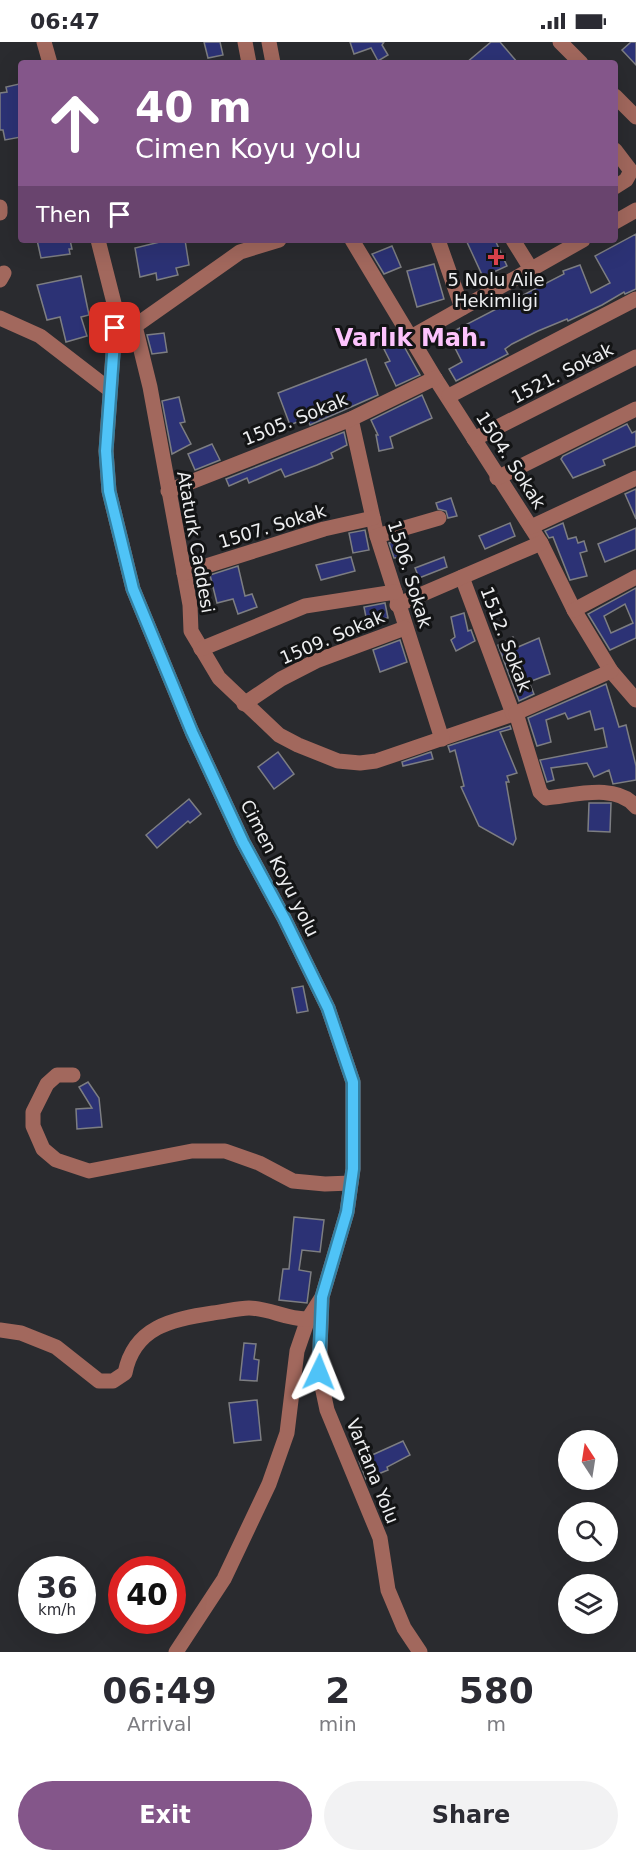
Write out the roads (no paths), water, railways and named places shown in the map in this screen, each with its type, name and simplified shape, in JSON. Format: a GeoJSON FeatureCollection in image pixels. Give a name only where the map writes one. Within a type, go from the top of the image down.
{"type":"FeatureCollection","features":[{"type":"Feature","properties":{"kind":"street"},"geometry":{"type":"LineString","coordinates":[[44,42],[49,60]]}},
{"type":"Feature","properties":{"kind":"street"},"geometry":{"type":"LineString","coordinates":[[245,42],[248,60]]}},
{"type":"Feature","properties":{"kind":"street"},"geometry":{"type":"LineString","coordinates":[[269,42],[272,60]]}},
{"type":"Feature","properties":{"kind":"street"},"geometry":{"type":"LineString","coordinates":[[560,42],[578,60]]}},
{"type":"Feature","properties":{"kind":"street"},"geometry":{"type":"LineString","coordinates":[[618,99],[636,117]]}},
{"type":"Feature","properties":{"kind":"street"},"geometry":{"type":"LineString","coordinates":[[618,154],[631,171],[626,180],[618,185]]}},
{"type":"Feature","properties":{"kind":"street"},"geometry":{"type":"LineString","coordinates":[[0,207],[0,213]]}},
{"type":"Feature","properties":{"kind":"street"},"geometry":{"type":"LineString","coordinates":[[618,220],[636,210]]}},
{"type":"Feature","properties":{"kind":"street"},"geometry":{"type":"LineString","coordinates":[[99,243],[115,303],[115,328],[135,326],[240,252],[269,243]]}},
{"type":"Feature","properties":{"kind":"street","name":"1504. Sokak"},"geometry":{"type":"LineString","coordinates":[[354,243],[497,478],[542,543],[574,610],[611,671],[635,696]]}},
{"type":"Feature","properties":{"kind":"street"},"geometry":{"type":"LineString","coordinates":[[439,243],[462,308]]}},
{"type":"Feature","properties":{"kind":"street"},"geometry":{"type":"LineString","coordinates":[[515,243],[531,269]]}},
{"type":"Feature","properties":{"kind":"street"},"geometry":{"type":"LineString","coordinates":[[411,337],[578,243]]}},
{"type":"Feature","properties":{"kind":"street"},"geometry":{"type":"LineString","coordinates":[[449,396],[636,299]]}},
{"type":"Feature","properties":{"kind":"street"},"geometry":{"type":"LineString","coordinates":[[0,318],[40,336],[110,390]]}},
{"type":"Feature","properties":{"kind":"street","name":"Ataturk Caddesi"},"geometry":{"type":"LineString","coordinates":[[135,326],[152,397],[190,605],[191,631],[219,678],[279,735],[298,746],[338,761],[360,763],[376,761],[514,713],[611,671]]}},
{"type":"Feature","properties":{"kind":"street","name":"Cimen Koyu yolu"},"geometry":{"type":"LineString","coordinates":[[115,328],[106,451],[109,491],[133,589],[192,732],[243,842],[284,918],[328,1008],[353,1082],[351,1183],[347,1212],[322,1297],[308,1319],[297,1351],[286,1433],[269,1484],[224,1579],[176,1652]]}},
{"type":"Feature","properties":{"kind":"street","name":"1521. Sokak"},"geometry":{"type":"LineString","coordinates":[[474,439],[636,357]]}},
{"type":"Feature","properties":{"kind":"street","name":"1505. Sokak"},"geometry":{"type":"LineString","coordinates":[[168,491],[351,418],[435,378]]}},
{"type":"Feature","properties":{"kind":"street"},"geometry":{"type":"LineString","coordinates":[[497,478],[636,409]]}},
{"type":"Feature","properties":{"kind":"street","name":"1506. Sokak"},"geometry":{"type":"LineString","coordinates":[[351,418],[377,536],[442,739]]}},
{"type":"Feature","properties":{"kind":"street"},"geometry":{"type":"LineString","coordinates":[[531,527],[636,478]]}},
{"type":"Feature","properties":{"kind":"street","name":"1507. Sokak"},"geometry":{"type":"LineString","coordinates":[[184,573],[324,528],[373,518]]}},
{"type":"Feature","properties":{"kind":"street"},"geometry":{"type":"LineString","coordinates":[[377,536],[439,518]]}},
{"type":"Feature","properties":{"kind":"street"},"geometry":{"type":"LineString","coordinates":[[201,649],[305,606],[396,598],[462,577],[542,543]]}},
{"type":"Feature","properties":{"kind":"street","name":"1512. Sokak"},"geometry":{"type":"LineString","coordinates":[[462,577],[514,713],[540,792],[546,798],[616,794],[632,802],[636,807]]}},
{"type":"Feature","properties":{"kind":"street"},"geometry":{"type":"LineString","coordinates":[[574,610],[636,577]]}},
{"type":"Feature","properties":{"kind":"street","name":"1509. Sokak"},"geometry":{"type":"LineString","coordinates":[[244,704],[281,679],[316,661],[405,628]]}},
{"type":"Feature","properties":{"kind":"street"},"geometry":{"type":"LineString","coordinates":[[74,1075],[57,1075],[47,1084],[33,1112],[33,1126],[43,1149],[56,1160],[89,1171],[192,1151],[225,1151],[259,1163],[293,1181],[326,1185],[351,1183]]}},
{"type":"Feature","properties":{"kind":"street","name":"Vartana Yolu"},"geometry":{"type":"LineString","coordinates":[[322,1297],[319,1372],[327,1410],[380,1538],[388,1590],[404,1628],[420,1652]]}},
{"type":"Feature","properties":{"kind":"street"},"geometry":{"type":"LineString","coordinates":[[0,1330],[21,1333],[56,1347],[99,1381],[113,1381],[125,1373],[128,1357],[143,1337],[171,1321],[250,1308],[281,1316],[308,1319]]}},
{"type":"Feature","properties":{"kind":"place","name":"5 Nolu Aile Hekimligi"},"geometry":{"type":"Point","coordinates":[496,257]}},
{"type":"Feature","properties":{"kind":"district","name":"Varlık Mah."},"geometry":{"type":"Point","coordinates":[411,338]}}]}
